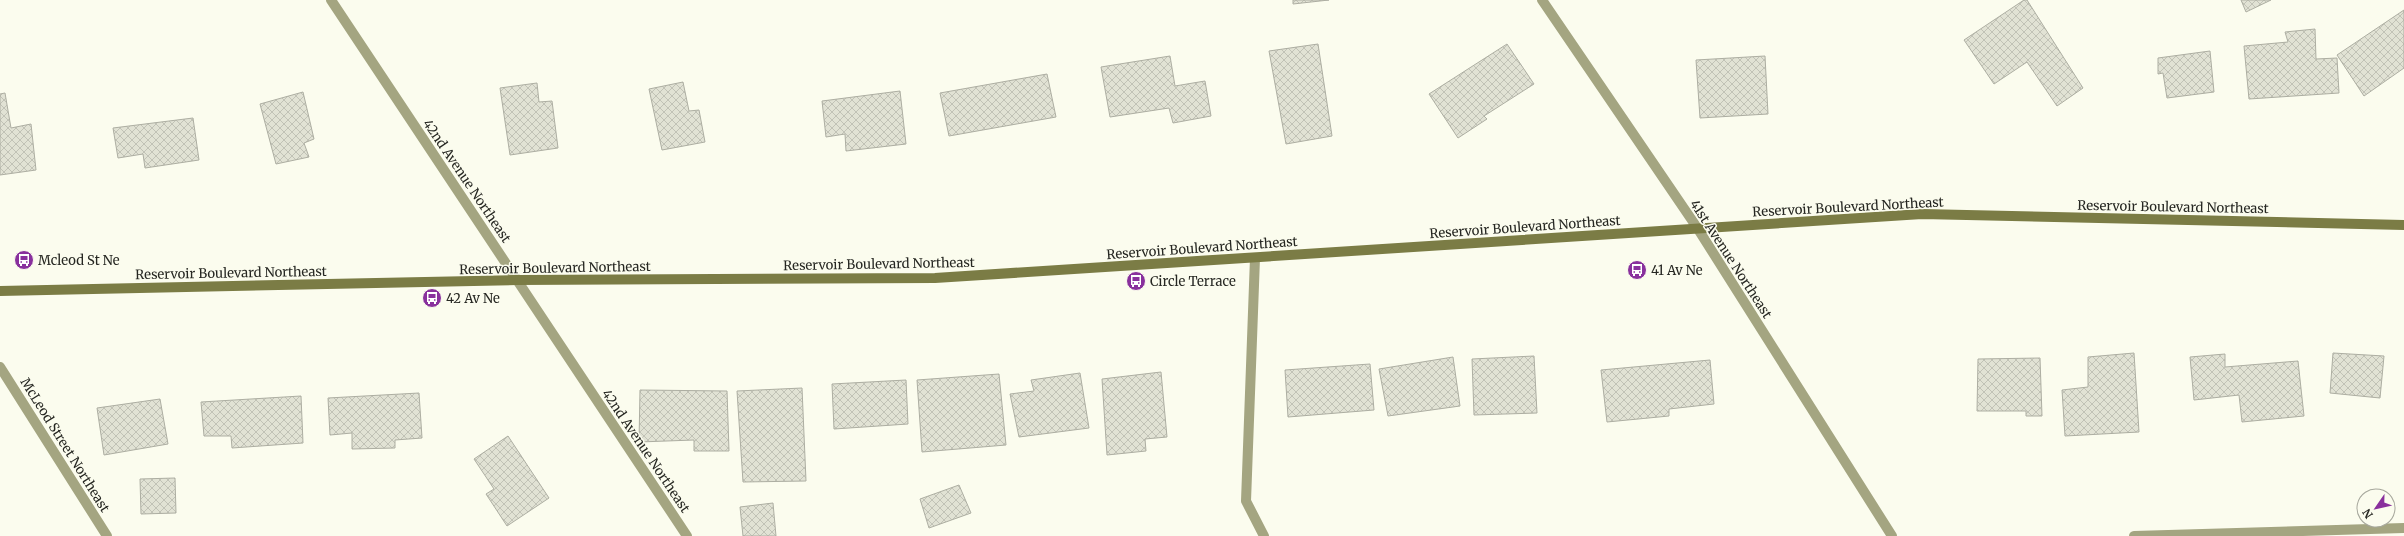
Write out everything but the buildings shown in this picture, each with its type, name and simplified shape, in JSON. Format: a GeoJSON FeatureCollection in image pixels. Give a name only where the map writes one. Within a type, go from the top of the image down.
{"type":"FeatureCollection","features":[{"type":"Feature","properties":{"kind":"street","name":"42nd Avenue Northeast"},"geometry":{"type":"LineString","coordinates":[[331,0],[687,536]]}},
{"type":"Feature","properties":{"kind":"street","name":"41st Avenue Northeast"},"geometry":{"type":"LineString","coordinates":[[1542,0],[1698,229],[1892,536]]}},
{"type":"Feature","properties":{"kind":"street","name":"Reservoir Boulevard Northeast"},"geometry":{"type":"LineString","coordinates":[[0,291],[517,280],[935,278],[1922,214],[2404,225]]}},
{"type":"Feature","properties":{"kind":"street"},"geometry":{"type":"LineString","coordinates":[[1255,258],[1246,502],[1264,536]]}},
{"type":"Feature","properties":{"kind":"street","name":"McLeod Street Northeast"},"geometry":{"type":"LineString","coordinates":[[0,367],[107,536]]}},
{"type":"Feature","properties":{"kind":"street"},"geometry":{"type":"LineString","coordinates":[[2134,536],[2404,528]]}},
{"type":"Feature","properties":{"kind":"place","name":"Mcleod St Ne"},"geometry":{"type":"Point","coordinates":[24,260]}},
{"type":"Feature","properties":{"kind":"place","name":"41 Av Ne"},"geometry":{"type":"Point","coordinates":[1637,270]}},
{"type":"Feature","properties":{"kind":"place","name":"Circle Terrace"},"geometry":{"type":"Point","coordinates":[1136,281]}},
{"type":"Feature","properties":{"kind":"place","name":"42 Av Ne"},"geometry":{"type":"Point","coordinates":[432,298]}}]}
